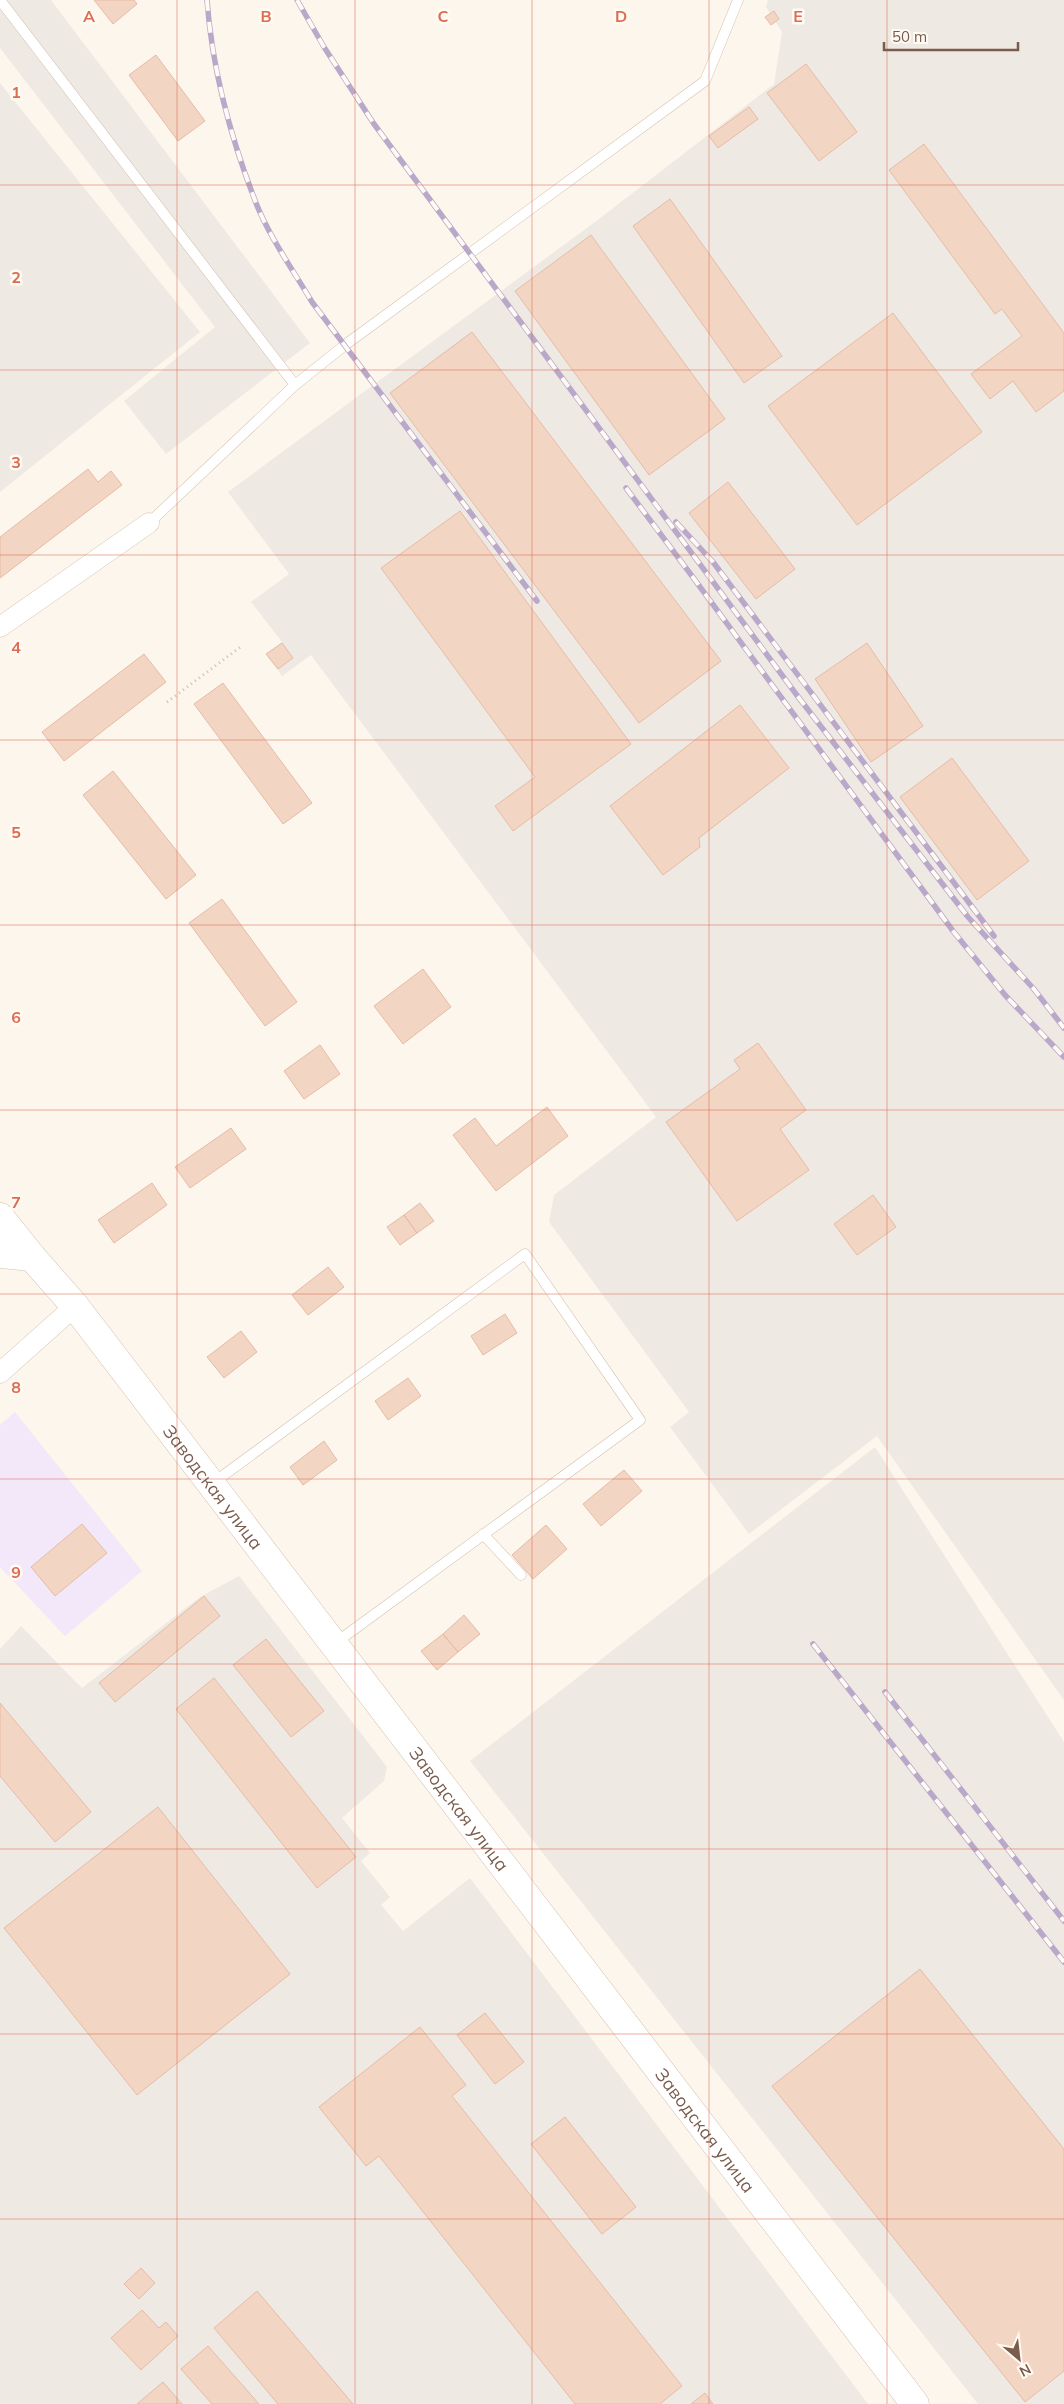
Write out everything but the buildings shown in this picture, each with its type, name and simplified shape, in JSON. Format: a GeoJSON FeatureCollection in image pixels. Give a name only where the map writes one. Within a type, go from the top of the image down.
{"type":"FeatureCollection","features":[{"type":"Feature","properties":{"kind":"main road","name":"Заводская улица"},"geometry":{"type":"LineString","coordinates":[[0,1217],[32,1258],[75,1306],[914,2404]]}},
{"type":"Feature","properties":{"kind":"main road"},"geometry":{"type":"LineString","coordinates":[[0,1254],[32,1258]]}},
{"type":"Feature","properties":{"kind":"street"},"geometry":{"type":"LineString","coordinates":[[0,628],[149,524]]}},
{"type":"Feature","properties":{"kind":"street"},"geometry":{"type":"LineString","coordinates":[[0,1373],[75,1306]]}},
{"type":"Feature","properties":{"kind":"lane"},"geometry":{"type":"LineString","coordinates":[[0,0],[294,385]]}},
{"type":"Feature","properties":{"kind":"lane"},"geometry":{"type":"LineString","coordinates":[[149,524],[294,385],[705,81],[738,0]]}},
{"type":"Feature","properties":{"kind":"lane"},"geometry":{"type":"LineString","coordinates":[[211,1484],[525,1254],[640,1420],[334,1644]]}},
{"type":"Feature","properties":{"kind":"lane"},"geometry":{"type":"LineString","coordinates":[[483,1534],[521,1575]]}},
{"type":"Feature","properties":{"kind":"path"},"geometry":{"type":"LineString","coordinates":[[167,702],[243,645]]}},
{"type":"Feature","properties":{"kind":"shaded area"},"geometry":{"type":"Polygon","coordinates":[[[0,0],[51,0],[310,343],[166,454],[124,401],[215,327],[0,48],[0,0]]]}},
{"type":"Feature","properties":{"kind":"shaded area"},"geometry":{"type":"Polygon","coordinates":[[[768,0],[1064,0],[1064,1700],[877,1436],[749,1534],[670,1427],[689,1412],[549,1222],[554,1195],[656,1117],[311,655],[282,676],[266,654],[282,642],[251,602],[289,574],[228,492],[599,219],[774,84],[782,32],[766,7],[768,0]]]}},
{"type":"Feature","properties":{"kind":"shaded area"},"geometry":{"type":"Polygon","coordinates":[[[0,83],[200,332],[0,492],[0,83]]]}},
{"type":"Feature","properties":{"kind":"shaded area"},"geometry":{"type":"Polygon","coordinates":[[[15,1412],[142,1571],[65,1636],[0,1567],[0,1425],[15,1412]]]}},
{"type":"Feature","properties":{"kind":"shaded area"},"geometry":{"type":"Polygon","coordinates":[[[875,1447],[1064,1742],[1064,2404],[978,2404],[470,1761],[875,1447]]]}},
{"type":"Feature","properties":{"kind":"shaded area"},"geometry":{"type":"Polygon","coordinates":[[[239,1576],[387,1767],[384,1781],[342,1818],[370,1853],[361,1861],[390,1897],[381,1905],[403,1931],[470,1878],[868,2404],[0,2404],[0,1649],[21,1626],[82,1688],[200,1597],[239,1576]]]}},
{"type":"Feature","properties":{"kind":"railway"},"geometry":{"type":"LineString","coordinates":[[207,0],[218,77],[238,154],[256,203],[275,241],[312,302],[537,601]]}},
{"type":"Feature","properties":{"kind":"railway"},"geometry":{"type":"LineString","coordinates":[[297,0],[324,47],[374,124],[799,698],[968,917],[1033,988],[1064,1028]]}},
{"type":"Feature","properties":{"kind":"railway"},"geometry":{"type":"LineString","coordinates":[[626,488],[953,931],[1005,995],[1064,1057]]}},
{"type":"Feature","properties":{"kind":"railway"},"geometry":{"type":"LineString","coordinates":[[676,522],[713,562],[994,936]]}},
{"type":"Feature","properties":{"kind":"railway"},"geometry":{"type":"LineString","coordinates":[[813,1644],[1064,1962]]}},
{"type":"Feature","properties":{"kind":"railway"},"geometry":{"type":"LineString","coordinates":[[885,1692],[1064,1921]]}}]}
